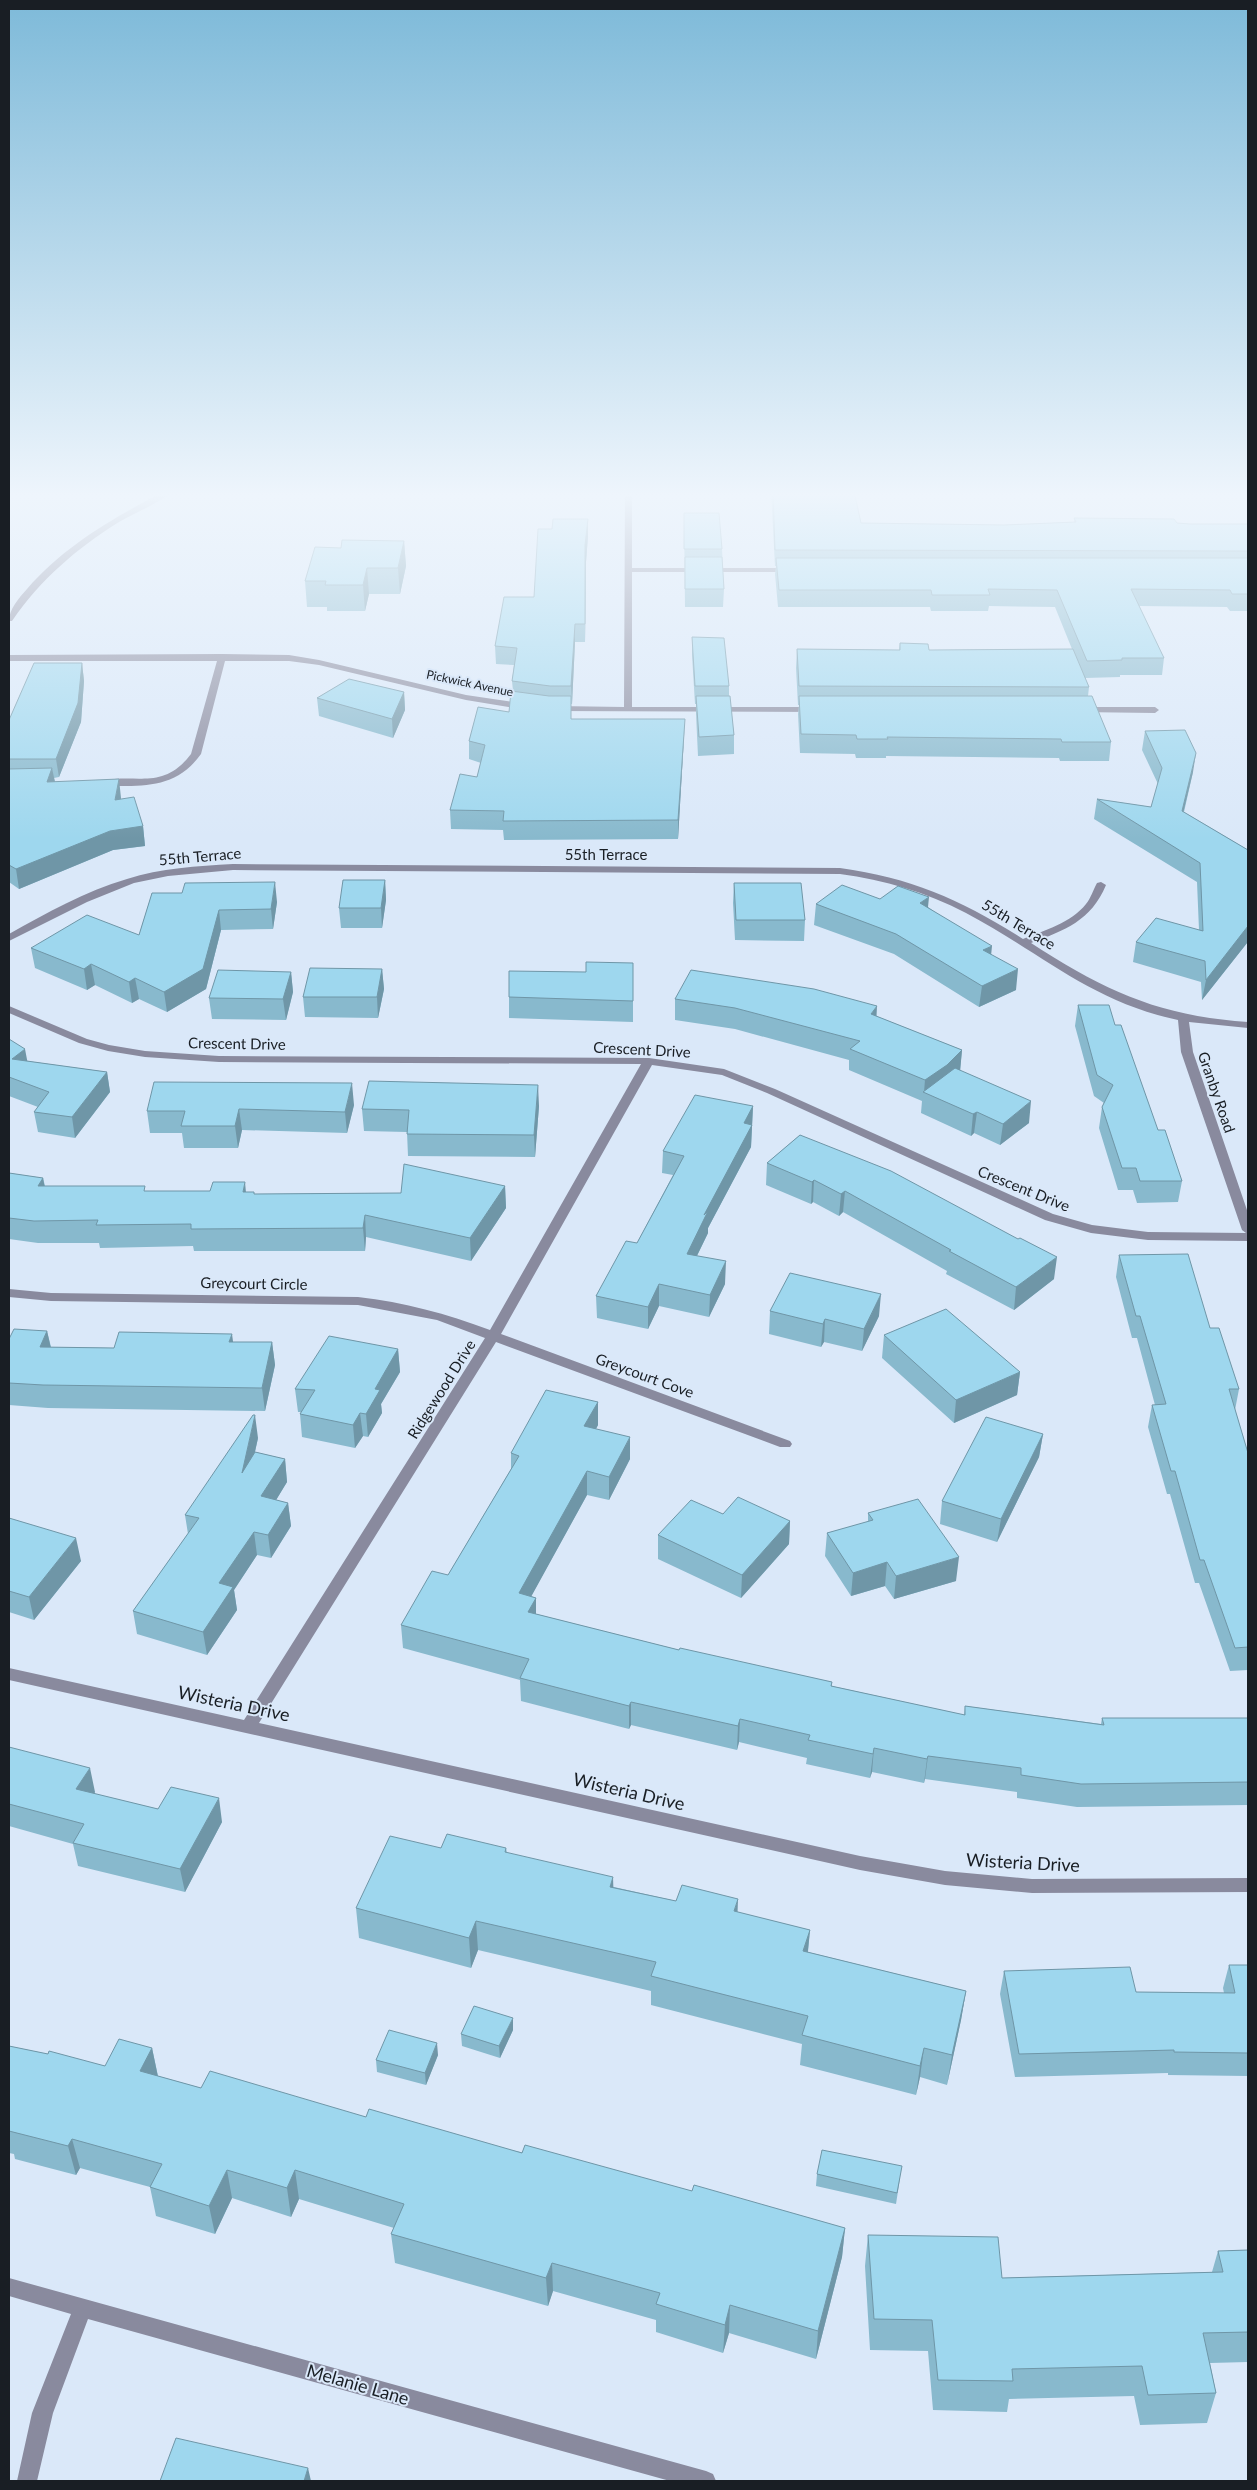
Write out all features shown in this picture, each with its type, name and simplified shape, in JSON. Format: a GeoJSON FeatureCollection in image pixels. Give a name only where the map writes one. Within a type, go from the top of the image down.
{"type":"FeatureCollection","features":[{"type":"Feature","properties":{"kind":"street"},"geometry":{"type":"LineString","coordinates":[[9,619],[16,607]]}},
{"type":"Feature","properties":{"kind":"street"},"geometry":{"type":"LineString","coordinates":[[627,607],[628,710]]}},
{"type":"Feature","properties":{"kind":"street"},"geometry":{"type":"LineString","coordinates":[[97,783],[160,781],[190,766],[196,754],[222,656]]}},
{"type":"Feature","properties":{"kind":"street","name":"Pickwick Avenue"},"geometry":{"type":"LineString","coordinates":[[9,658],[222,656],[289,658],[334,664],[466,698],[535,708]]}},
{"type":"Feature","properties":{"kind":"street"},"geometry":{"type":"LineString","coordinates":[[550,709],[827,710]]}},
{"type":"Feature","properties":{"kind":"street"},"geometry":{"type":"LineString","coordinates":[[1076,710],[1155,710]]}},
{"type":"Feature","properties":{"kind":"street","name":"55th Terrace"},"geometry":{"type":"LineString","coordinates":[[9,938],[71,905],[131,881],[195,870],[253,867],[840,871],[903,882],[932,892],[952,901],[1024,942],[1102,990],[1158,1012],[1222,1025],[1248,1025]]}},
{"type":"Feature","properties":{"kind":"street"},"geometry":{"type":"LineString","coordinates":[[1024,942],[1066,925],[1083,915],[1093,905],[1101,885]]}},
{"type":"Feature","properties":{"kind":"street","name":"Crescent Drive"},"geometry":{"type":"LineString","coordinates":[[9,1009],[83,1041],[108,1048],[154,1055],[219,1059],[649,1061],[724,1072],[771,1091],[1049,1217],[1091,1229],[1148,1236],[1248,1237]]}},
{"type":"Feature","properties":{"kind":"street","name":"Granby Road"},"geometry":{"type":"LineString","coordinates":[[1184,1018],[1187,1052],[1248,1230]]}},
{"type":"Feature","properties":{"kind":"street","name":"Ridgewood Drive"},"geometry":{"type":"LineString","coordinates":[[249,1726],[493,1336],[649,1061]]}},
{"type":"Feature","properties":{"kind":"street","name":"Greycourt Circle"},"geometry":{"type":"LineString","coordinates":[[9,1293],[51,1297],[376,1302],[441,1318],[493,1336]]}},
{"type":"Feature","properties":{"kind":"street","name":"Greycourt Cove"},"geometry":{"type":"LineString","coordinates":[[493,1336],[785,1444]]}},
{"type":"Feature","properties":{"kind":"street","name":"Wisteria Drive"},"geometry":{"type":"LineString","coordinates":[[9,1674],[841,1858],[945,1878],[1032,1886],[1248,1885]]}},
{"type":"Feature","properties":{"kind":"street","name":"Melanie Lane"},"geometry":{"type":"LineString","coordinates":[[9,2287],[706,2481]]}},
{"type":"Feature","properties":{"kind":"street"},"geometry":{"type":"LineString","coordinates":[[27,2481],[32,2451],[44,2403],[83,2307]]}},
{"type":"Feature","properties":{"kind":"building"},"geometry":{"type":"Polygon","coordinates":[[[502,607],[585,607],[585,624],[575,624],[571,686],[550,686],[512,681],[517,648],[495,646],[502,607]]]}},
{"type":"Feature","properties":{"kind":"building"},"geometry":{"type":"Polygon","coordinates":[[[1064,607],[1140,607],[1164,658],[1122,658],[1122,660],[1087,661],[1064,607]]]}},
{"type":"Feature","properties":{"kind":"building"},"geometry":{"type":"Polygon","coordinates":[[[692,637],[724,638],[729,686],[695,686],[692,637]]]}},
{"type":"Feature","properties":{"kind":"building"},"geometry":{"type":"Polygon","coordinates":[[[900,643],[928,644],[929,650],[1073,649],[1089,687],[799,686],[797,649],[900,650],[900,643]]]}},
{"type":"Feature","properties":{"kind":"building"},"geometry":{"type":"Polygon","coordinates":[[[34,663],[82,663],[78,703],[56,759],[9,759],[9,720],[34,663]]]}},
{"type":"Feature","properties":{"kind":"building"},"geometry":{"type":"Polygon","coordinates":[[[349,679],[404,692],[392,719],[317,698],[349,679]]]}},
{"type":"Feature","properties":{"kind":"building"},"geometry":{"type":"Polygon","coordinates":[[[511,691],[549,696],[571,696],[571,719],[685,719],[678,820],[503,821],[504,811],[450,810],[460,774],[477,777],[485,745],[469,741],[478,707],[509,712],[511,691]]]}},
{"type":"Feature","properties":{"kind":"building"},"geometry":{"type":"Polygon","coordinates":[[[696,696],[730,696],[734,735],[699,737],[696,696]]]}},
{"type":"Feature","properties":{"kind":"building"},"geometry":{"type":"Polygon","coordinates":[[[799,696],[1092,696],[1111,742],[1062,742],[1061,739],[887,737],[888,739],[857,739],[856,735],[801,734],[799,696]]]}},
{"type":"Feature","properties":{"kind":"building"},"geometry":{"type":"Polygon","coordinates":[[[1185,730],[1196,753],[1182,811],[1248,850],[1248,926],[1206,980],[1205,961],[1136,942],[1156,918],[1203,931],[1200,863],[1097,799],[1151,807],[1162,768],[1145,731],[1185,730]]]}},
{"type":"Feature","properties":{"kind":"building"},"geometry":{"type":"Polygon","coordinates":[[[52,768],[47,782],[119,779],[115,800],[134,797],[143,826],[110,831],[16,869],[9,865],[9,769],[52,768]]]}},
{"type":"Feature","properties":{"kind":"building"},"geometry":{"type":"Polygon","coordinates":[[[343,880],[385,880],[381,908],[339,908],[343,880]]]}},
{"type":"Feature","properties":{"kind":"building"},"geometry":{"type":"Polygon","coordinates":[[[275,882],[271,909],[219,910],[203,969],[164,992],[135,978],[129,982],[91,964],[84,969],[31,948],[87,915],[139,935],[152,893],[182,893],[185,883],[275,882]]]}},
{"type":"Feature","properties":{"kind":"building"},"geometry":{"type":"Polygon","coordinates":[[[734,883],[801,883],[805,920],[736,920],[734,883]]]}},
{"type":"Feature","properties":{"kind":"building"},"geometry":{"type":"Polygon","coordinates":[[[842,885],[880,899],[898,886],[929,897],[920,903],[992,946],[983,950],[1018,969],[982,986],[896,934],[816,904],[842,885]]]}},
{"type":"Feature","properties":{"kind":"building"},"geometry":{"type":"Polygon","coordinates":[[[586,962],[633,963],[633,1001],[509,997],[509,971],[586,972],[586,962]]]}},
{"type":"Feature","properties":{"kind":"building"},"geometry":{"type":"Polygon","coordinates":[[[310,968],[382,969],[377,997],[303,997],[310,968]]]}},
{"type":"Feature","properties":{"kind":"building"},"geometry":{"type":"Polygon","coordinates":[[[218,970],[291,972],[283,999],[209,998],[218,970]]]}},
{"type":"Feature","properties":{"kind":"building"},"geometry":{"type":"Polygon","coordinates":[[[691,970],[814,989],[877,1006],[871,1014],[962,1050],[947,1065],[925,1080],[850,1049],[860,1041],[735,1008],[675,999],[691,970]]]}},
{"type":"Feature","properties":{"kind":"building"},"geometry":{"type":"Polygon","coordinates":[[[1078,1005],[1109,1005],[1115,1025],[1121,1025],[1158,1130],[1165,1130],[1182,1181],[1140,1181],[1136,1168],[1122,1168],[1102,1107],[1113,1085],[1097,1075],[1078,1005]]]}},
{"type":"Feature","properties":{"kind":"building"},"geometry":{"type":"Polygon","coordinates":[[[9,1039],[25,1049],[12,1059],[107,1072],[72,1117],[34,1112],[49,1092],[9,1077],[9,1039]]]}},
{"type":"Feature","properties":{"kind":"building"},"geometry":{"type":"Polygon","coordinates":[[[955,1068],[1031,1101],[1003,1124],[977,1112],[973,1114],[923,1092],[955,1068]]]}},
{"type":"Feature","properties":{"kind":"building"},"geometry":{"type":"Polygon","coordinates":[[[369,1081],[538,1085],[534,1135],[407,1134],[409,1110],[362,1109],[369,1081]]]}},
{"type":"Feature","properties":{"kind":"building"},"geometry":{"type":"Polygon","coordinates":[[[154,1082],[352,1083],[345,1112],[239,1109],[235,1126],[181,1126],[185,1111],[147,1111],[154,1082]]]}},
{"type":"Feature","properties":{"kind":"building"},"geometry":{"type":"Polygon","coordinates":[[[695,1095],[753,1106],[744,1123],[752,1125],[704,1215],[708,1211],[687,1254],[726,1261],[710,1295],[659,1284],[648,1307],[596,1296],[626,1241],[637,1243],[684,1156],[663,1151],[695,1095]]]}},
{"type":"Feature","properties":{"kind":"building"},"geometry":{"type":"Polygon","coordinates":[[[800,1135],[891,1171],[1018,1239],[1020,1238],[1057,1257],[1016,1287],[845,1191],[841,1194],[814,1180],[812,1182],[767,1163],[800,1135]]]}},
{"type":"Feature","properties":{"kind":"building"},"geometry":{"type":"Polygon","coordinates":[[[404,1164],[505,1186],[470,1238],[365,1215],[363,1228],[191,1229],[191,1224],[96,1225],[98,1220],[34,1221],[9,1218],[9,1173],[43,1178],[38,1186],[145,1186],[144,1191],[210,1191],[213,1182],[245,1182],[243,1192],[254,1192],[254,1194],[401,1193],[404,1164]]]}},
{"type":"Feature","properties":{"kind":"building"},"geometry":{"type":"Polygon","coordinates":[[[1188,1254],[1210,1328],[1219,1328],[1239,1389],[1229,1389],[1248,1453],[1248,1647],[1235,1648],[1204,1560],[1200,1560],[1175,1471],[1171,1471],[1152,1405],[1166,1404],[1140,1316],[1136,1316],[1119,1255],[1188,1254]]]}},
{"type":"Feature","properties":{"kind":"building"},"geometry":{"type":"Polygon","coordinates":[[[790,1273],[881,1294],[864,1329],[825,1319],[823,1324],[770,1311],[790,1273]]]}},
{"type":"Feature","properties":{"kind":"building"},"geometry":{"type":"Polygon","coordinates":[[[946,1309],[1020,1372],[956,1400],[884,1335],[946,1309]]]}},
{"type":"Feature","properties":{"kind":"building"},"geometry":{"type":"Polygon","coordinates":[[[14,1329],[47,1331],[40,1347],[114,1348],[119,1332],[232,1334],[229,1342],[272,1342],[262,1388],[43,1385],[9,1383],[9,1339],[14,1329]]]}},
{"type":"Feature","properties":{"kind":"building"},"geometry":{"type":"Polygon","coordinates":[[[329,1336],[398,1349],[375,1389],[380,1390],[366,1414],[360,1413],[353,1425],[300,1414],[315,1390],[295,1389],[329,1336]]]}},
{"type":"Feature","properties":{"kind":"building"},"geometry":{"type":"Polygon","coordinates":[[[546,1390],[598,1402],[584,1426],[630,1437],[609,1477],[587,1471],[519,1593],[536,1598],[528,1612],[679,1650],[680,1648],[832,1682],[831,1686],[965,1715],[965,1706],[1104,1725],[1102,1718],[1248,1718],[1248,1782],[1081,1784],[1021,1775],[1021,1768],[928,1756],[927,1759],[874,1748],[873,1754],[808,1740],[810,1735],[740,1719],[738,1726],[631,1702],[629,1706],[520,1678],[529,1659],[401,1625],[432,1571],[448,1575],[519,1456],[511,1453],[546,1390]]]}},
{"type":"Feature","properties":{"kind":"building"},"geometry":{"type":"Polygon","coordinates":[[[253,1415],[255,1415],[242,1473],[255,1452],[285,1459],[261,1496],[288,1503],[268,1535],[254,1532],[219,1583],[233,1587],[203,1632],[133,1611],[199,1518],[185,1515],[253,1415]]]}},
{"type":"Feature","properties":{"kind":"building"},"geometry":{"type":"Polygon","coordinates":[[[986,1417],[1043,1434],[1001,1519],[942,1501],[986,1417]]]}},
{"type":"Feature","properties":{"kind":"building"},"geometry":{"type":"Polygon","coordinates":[[[738,1497],[790,1521],[742,1575],[658,1535],[691,1500],[723,1514],[738,1497]]]}},
{"type":"Feature","properties":{"kind":"building"},"geometry":{"type":"Polygon","coordinates":[[[918,1499],[959,1557],[896,1576],[887,1562],[853,1573],[827,1533],[873,1520],[868,1513],[918,1499]]]}},
{"type":"Feature","properties":{"kind":"building"},"geometry":{"type":"Polygon","coordinates":[[[9,1518],[76,1538],[29,1597],[9,1591],[9,1518]]]}},
{"type":"Feature","properties":{"kind":"building"},"geometry":{"type":"Polygon","coordinates":[[[9,1747],[90,1768],[76,1789],[158,1809],[171,1787],[219,1798],[180,1869],[73,1843],[84,1824],[9,1804],[9,1747]]]}},
{"type":"Feature","properties":{"kind":"building"},"geometry":{"type":"Polygon","coordinates":[[[447,1834],[506,1848],[505,1852],[613,1877],[610,1887],[676,1901],[682,1885],[738,1899],[734,1911],[810,1930],[803,1951],[966,1991],[952,2055],[924,2048],[920,2066],[802,2035],[808,2016],[651,1976],[656,1962],[476,1921],[469,1938],[356,1908],[390,1836],[441,1848],[447,1834]]]}},
{"type":"Feature","properties":{"kind":"building"},"geometry":{"type":"Polygon","coordinates":[[[1229,1965],[1248,1965],[1248,2053],[1174,2052],[1174,2050],[1019,2054],[1004,1971],[1130,1967],[1136,1992],[1235,1993],[1229,1965]]]}},
{"type":"Feature","properties":{"kind":"building"},"geometry":{"type":"Polygon","coordinates":[[[474,2006],[513,2018],[499,2046],[461,2034],[474,2006]]]}},
{"type":"Feature","properties":{"kind":"building"},"geometry":{"type":"Polygon","coordinates":[[[389,2030],[437,2043],[425,2073],[376,2060],[389,2030]]]}},
{"type":"Feature","properties":{"kind":"building"},"geometry":{"type":"Polygon","coordinates":[[[119,2039],[152,2048],[140,2071],[201,2088],[210,2071],[366,2117],[369,2109],[522,2153],[525,2145],[692,2191],[694,2185],[845,2228],[818,2331],[730,2305],[725,2325],[656,2304],[660,2293],[552,2263],[546,2278],[391,2234],[404,2204],[295,2170],[287,2188],[227,2170],[209,2206],[150,2187],[162,2164],[72,2139],[68,2146],[9,2131],[9,2046],[48,2054],[49,2051],[105,2066],[119,2039]]]}},
{"type":"Feature","properties":{"kind":"building"},"geometry":{"type":"Polygon","coordinates":[[[822,2150],[902,2166],[897,2193],[817,2174],[822,2150]]]}},
{"type":"Feature","properties":{"kind":"building"},"geometry":{"type":"Polygon","coordinates":[[[868,2235],[998,2237],[1002,2278],[1223,2272],[1218,2251],[1248,2250],[1248,2332],[1203,2333],[1216,2393],[1148,2395],[1142,2366],[1012,2369],[1013,2381],[938,2380],[932,2320],[874,2319],[868,2235]]]}},
{"type":"Feature","properties":{"kind":"building"},"geometry":{"type":"Polygon","coordinates":[[[176,2438],[308,2468],[304,2481],[160,2481],[176,2438]]]}}]}
